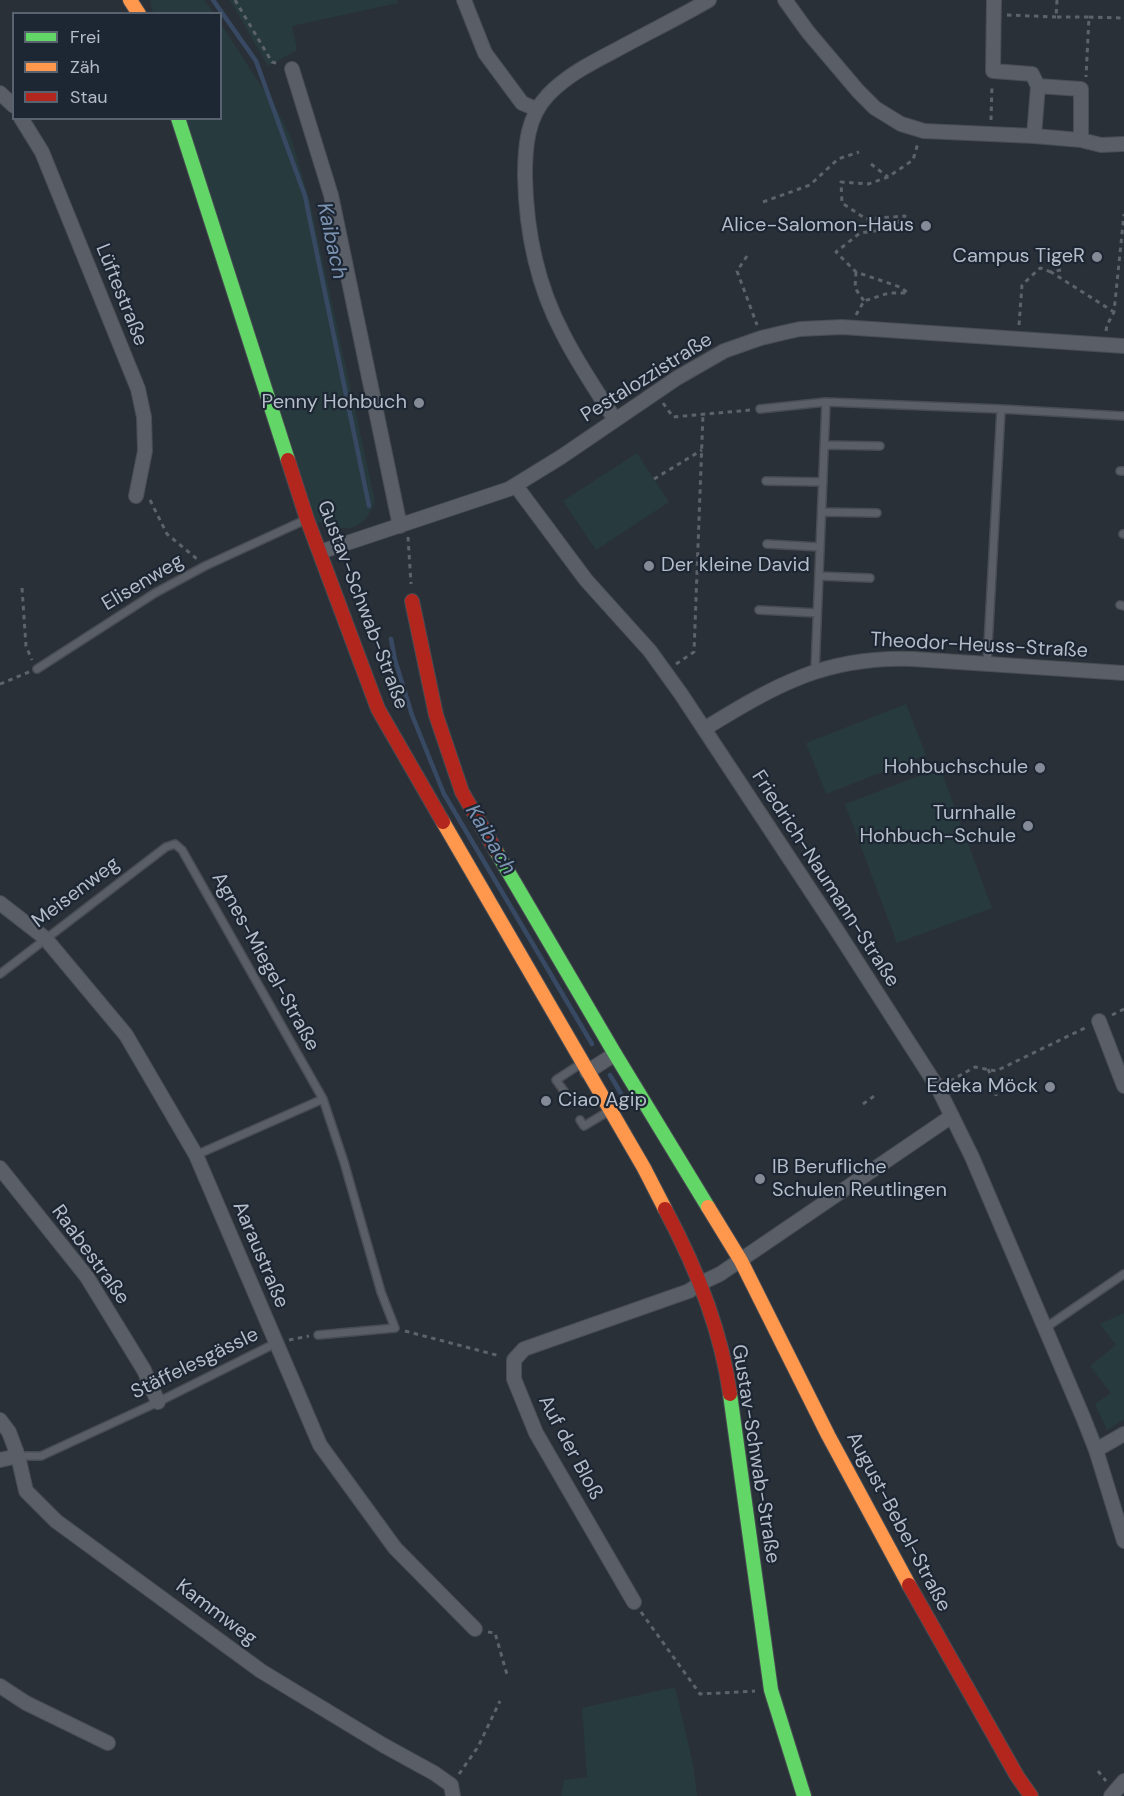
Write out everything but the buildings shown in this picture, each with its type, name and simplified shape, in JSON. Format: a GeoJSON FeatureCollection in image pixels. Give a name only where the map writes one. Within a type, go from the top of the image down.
{"type":"FeatureCollection","features":[{"type":"Feature","properties":{"kind":"street"},"geometry":{"type":"LineString","coordinates":[[464,0],[485,53],[522,103],[536,110]]}},
{"type":"Feature","properties":{"kind":"street"},"geometry":{"type":"LineString","coordinates":[[615,420],[562,333],[535,261],[526,207],[525,162],[530,126],[536,110],[548,95],[580,70],[709,0]]}},
{"type":"Feature","properties":{"kind":"street"},"geometry":{"type":"LineString","coordinates":[[784,0],[858,91],[875,108],[901,124],[921,130],[1034,136],[1081,140],[1101,145],[1124,144]]}},
{"type":"Feature","properties":{"kind":"street"},"geometry":{"type":"LineString","coordinates":[[994,7],[993,71],[1032,74],[1038,86],[1034,136]]}},
{"type":"Feature","properties":{"kind":"street"},"geometry":{"type":"LineString","coordinates":[[292,69],[331,195],[404,525]]}},
{"type":"Feature","properties":{"kind":"street"},"geometry":{"type":"LineString","coordinates":[[1038,86],[1081,89],[1081,140]]}},
{"type":"Feature","properties":{"kind":"street"},"geometry":{"type":"LineString","coordinates":[[0,93],[12,104]]}},
{"type":"Feature","properties":{"kind":"street","name":"Lüftestraße"},"geometry":{"type":"LineString","coordinates":[[22,120],[42,152],[138,389],[144,417],[145,451],[136,496]]}},
{"type":"Feature","properties":{"kind":"street","name":"Gustav-Schwab-Straße"},"geometry":{"type":"LineString","coordinates":[[179,120],[307,519],[378,709],[584,1068],[645,1168],[685,1246],[701,1283],[726,1368],[771,1690],[804,1796]]}},
{"type":"Feature","properties":{"kind":"street","name":"Pestalozzistraße"},"geometry":{"type":"LineString","coordinates":[[320,552],[487,498],[516,486],[709,358],[761,338],[800,329],[850,327],[1124,346]]}},
{"type":"Feature","properties":{"kind":"street","name":"Friedrich-Naumann-Straße"},"geometry":{"type":"LineString","coordinates":[[516,486],[586,580],[643,643],[664,671],[830,920],[938,1088],[976,1166],[1096,1450],[1124,1541]]}},
{"type":"Feature","properties":{"kind":"street","name":"Gustav-Schwab-Straße"},"geometry":{"type":"LineString","coordinates":[[412,601],[436,715],[462,792],[615,1054],[741,1261]]}},
{"type":"Feature","properties":{"kind":"street","name":"Theodor-Heuss-Straße"},"geometry":{"type":"LineString","coordinates":[[704,729],[790,680],[815,671],[857,661],[885,658],[1124,673]]}},
{"type":"Feature","properties":{"kind":"street","name":"Aaraustraße"},"geometry":{"type":"LineString","coordinates":[[0,903],[45,938],[126,1035],[196,1155],[320,1445],[395,1548],[475,1629]]}},
{"type":"Feature","properties":{"kind":"street"},"geometry":{"type":"LineString","coordinates":[[1099,1021],[1123,1084]]}},
{"type":"Feature","properties":{"kind":"street"},"geometry":{"type":"LineString","coordinates":[[584,1068],[615,1054]]}},
{"type":"Feature","properties":{"kind":"street"},"geometry":{"type":"LineString","coordinates":[[514,1360],[524,1348],[689,1291],[720,1274],[952,1116]]}},
{"type":"Feature","properties":{"kind":"street","name":"Raabestraße"},"geometry":{"type":"LineString","coordinates":[[0,1168],[87,1277],[144,1370],[158,1402]]}},
{"type":"Feature","properties":{"kind":"street","name":"August-Bebel-Straße"},"geometry":{"type":"LineString","coordinates":[[741,1261],[828,1435],[911,1589],[1017,1776],[1031,1796]]}},
{"type":"Feature","properties":{"kind":"street","name":"Auf der Bloß"},"geometry":{"type":"LineString","coordinates":[[514,1360],[514,1379],[536,1433],[634,1602]]}},
{"type":"Feature","properties":{"kind":"street","name":"Kammweg"},"geometry":{"type":"LineString","coordinates":[[0,1420],[9,1432],[18,1456],[26,1491],[56,1521],[261,1671],[434,1773],[452,1791]]}},
{"type":"Feature","properties":{"kind":"street"},"geometry":{"type":"LineString","coordinates":[[1096,1450],[1124,1434]]}},
{"type":"Feature","properties":{"kind":"street"},"geometry":{"type":"LineString","coordinates":[[0,1460],[18,1456]]}},
{"type":"Feature","properties":{"kind":"street"},"geometry":{"type":"LineString","coordinates":[[0,1686],[26,1703],[108,1743]]}},
{"type":"Feature","properties":{"kind":"street"},"geometry":{"type":"LineString","coordinates":[[1113,1795],[1124,1781]]}},
{"type":"Feature","properties":{"kind":"lane"},"geometry":{"type":"LineString","coordinates":[[815,671],[826,402]]}},
{"type":"Feature","properties":{"kind":"lane"},"geometry":{"type":"LineString","coordinates":[[760,409],[826,402],[1124,416]]}},
{"type":"Feature","properties":{"kind":"lane"},"geometry":{"type":"LineString","coordinates":[[987,664],[1001,409]]}},
{"type":"Feature","properties":{"kind":"lane"},"geometry":{"type":"LineString","coordinates":[[824,445],[880,446]]}},
{"type":"Feature","properties":{"kind":"lane"},"geometry":{"type":"LineString","coordinates":[[766,482],[823,482]]}},
{"type":"Feature","properties":{"kind":"lane"},"geometry":{"type":"LineString","coordinates":[[822,512],[877,513]]}},
{"type":"Feature","properties":{"kind":"lane","name":"Elisenweg"},"geometry":{"type":"LineString","coordinates":[[37,669],[155,593],[205,566],[307,519]]}},
{"type":"Feature","properties":{"kind":"lane"},"geometry":{"type":"LineString","coordinates":[[767,544],[820,547]]}},
{"type":"Feature","properties":{"kind":"lane"},"geometry":{"type":"LineString","coordinates":[[819,576],[870,578]]}},
{"type":"Feature","properties":{"kind":"lane"},"geometry":{"type":"LineString","coordinates":[[759,610],[817,613]]}},
{"type":"Feature","properties":{"kind":"lane","name":"Meisenweg"},"geometry":{"type":"LineString","coordinates":[[0,974],[166,847],[175,844]]}},
{"type":"Feature","properties":{"kind":"lane","name":"Agnes-Miegel-Straße"},"geometry":{"type":"LineString","coordinates":[[175,844],[182,850],[323,1099],[344,1162],[381,1292],[395,1328]]}},
{"type":"Feature","properties":{"kind":"lane"},"geometry":{"type":"LineString","coordinates":[[564,1091],[556,1080],[584,1068]]}},
{"type":"Feature","properties":{"kind":"lane"},"geometry":{"type":"LineString","coordinates":[[196,1155],[323,1099]]}},
{"type":"Feature","properties":{"kind":"lane"},"geometry":{"type":"LineString","coordinates":[[580,1120],[584,1126],[610,1110]]}},
{"type":"Feature","properties":{"kind":"lane"},"geometry":{"type":"LineString","coordinates":[[1045,1328],[1124,1274]]}},
{"type":"Feature","properties":{"kind":"lane"},"geometry":{"type":"LineString","coordinates":[[318,1335],[395,1328]]}},
{"type":"Feature","properties":{"kind":"lane","name":"Stäffelesgässle"},"geometry":{"type":"LineString","coordinates":[[18,1456],[41,1456],[158,1402],[276,1342]]}},
{"type":"Feature","properties":{"kind":"path"},"geometry":{"type":"LineString","coordinates":[[235,0],[272,62],[292,69]]}},
{"type":"Feature","properties":{"kind":"path"},"geometry":{"type":"LineString","coordinates":[[1056,0],[1056,16]]}},
{"type":"Feature","properties":{"kind":"path"},"geometry":{"type":"LineString","coordinates":[[994,7],[1056,16],[1124,18]]}},
{"type":"Feature","properties":{"kind":"path"},"geometry":{"type":"LineString","coordinates":[[1081,89],[1086,86],[1089,17]]}},
{"type":"Feature","properties":{"kind":"path"},"geometry":{"type":"LineString","coordinates":[[991,134],[993,71]]}},
{"type":"Feature","properties":{"kind":"path"},"geometry":{"type":"LineString","coordinates":[[850,327],[864,301],[889,293],[908,294],[900,287],[856,272],[836,252],[860,233],[890,229],[905,216],[866,219],[842,203],[841,182],[868,184],[888,177],[914,160],[921,130]]}},
{"type":"Feature","properties":{"kind":"path"},"geometry":{"type":"LineString","coordinates":[[763,202],[810,185],[838,159],[859,152]]}},
{"type":"Feature","properties":{"kind":"path"},"geometry":{"type":"LineString","coordinates":[[871,164],[888,177]]}},
{"type":"Feature","properties":{"kind":"path"},"geometry":{"type":"LineString","coordinates":[[1104,345],[1107,325],[1114,312],[1124,214]]}},
{"type":"Feature","properties":{"kind":"path"},"geometry":{"type":"LineString","coordinates":[[747,256],[737,271],[761,338]]}},
{"type":"Feature","properties":{"kind":"path"},"geometry":{"type":"LineString","coordinates":[[1018,339],[1022,285],[1040,268],[1051,272],[1114,312]]}},
{"type":"Feature","properties":{"kind":"path"},"geometry":{"type":"LineString","coordinates":[[1118,271],[1124,268]]}},
{"type":"Feature","properties":{"kind":"path"},"geometry":{"type":"LineString","coordinates":[[1051,272],[1061,270]]}},
{"type":"Feature","properties":{"kind":"path"},"geometry":{"type":"LineString","coordinates":[[856,272],[855,288],[864,301]]}},
{"type":"Feature","properties":{"kind":"path"},"geometry":{"type":"LineString","coordinates":[[655,392],[674,417],[760,409]]}},
{"type":"Feature","properties":{"kind":"path"},"geometry":{"type":"LineString","coordinates":[[664,671],[694,652],[703,414]]}},
{"type":"Feature","properties":{"kind":"path"},"geometry":{"type":"LineString","coordinates":[[654,479],[702,450]]}},
{"type":"Feature","properties":{"kind":"path"},"geometry":{"type":"LineString","coordinates":[[136,496],[151,500],[167,534],[205,566]]}},
{"type":"Feature","properties":{"kind":"path"},"geometry":{"type":"LineString","coordinates":[[404,525],[412,601]]}},
{"type":"Feature","properties":{"kind":"path"},"geometry":{"type":"LineString","coordinates":[[0,684],[37,669],[26,646],[22,588]]}},
{"type":"Feature","properties":{"kind":"path"},"geometry":{"type":"LineString","coordinates":[[938,1088],[975,1066],[996,1071],[1124,1009]]}},
{"type":"Feature","properties":{"kind":"path"},"geometry":{"type":"LineString","coordinates":[[988,1069],[996,1088],[996,1096]]}},
{"type":"Feature","properties":{"kind":"path"},"geometry":{"type":"LineString","coordinates":[[863,1104],[877,1094]]}},
{"type":"Feature","properties":{"kind":"path"},"geometry":{"type":"LineString","coordinates":[[395,1328],[514,1360]]}},
{"type":"Feature","properties":{"kind":"path","name":"Stäffelesgässle"},"geometry":{"type":"LineString","coordinates":[[276,1342],[318,1335]]}},
{"type":"Feature","properties":{"kind":"path"},"geometry":{"type":"LineString","coordinates":[[634,1602],[700,1694],[771,1690]]}},
{"type":"Feature","properties":{"kind":"path"},"geometry":{"type":"LineString","coordinates":[[475,1629],[495,1633],[508,1678]]}},
{"type":"Feature","properties":{"kind":"path"},"geometry":{"type":"LineString","coordinates":[[452,1791],[478,1747],[500,1701]]}},
{"type":"Feature","properties":{"kind":"green space"},"geometry":{"type":"Polygon","coordinates":[[[150,0],[204,0],[213,12],[153,12],[150,0]]]}},
{"type":"Feature","properties":{"kind":"green space"},"geometry":{"type":"Polygon","coordinates":[[[230,0],[397,0],[398,3],[292,26],[297,50],[268,66],[230,0]]]}},
{"type":"Feature","properties":{"kind":"green space"},"geometry":{"type":"Polygon","coordinates":[[[222,26],[278,112],[291,138],[310,202],[375,502],[359,525],[345,528],[317,522],[185,120],[222,120],[222,26]]]}},
{"type":"Feature","properties":{"kind":"green space"},"geometry":{"type":"Polygon","coordinates":[[[637,453],[669,502],[596,550],[563,501],[637,453]]]}},
{"type":"Feature","properties":{"kind":"green space"},"geometry":{"type":"Polygon","coordinates":[[[906,704],[926,755],[826,794],[806,743],[906,704]]]}},
{"type":"Feature","properties":{"kind":"green space"},"geometry":{"type":"Polygon","coordinates":[[[940,768],[992,908],[897,943],[845,804],[940,768]]]}},
{"type":"Feature","properties":{"kind":"green space"},"geometry":{"type":"Polygon","coordinates":[[[1124,1313],[1124,1419],[1107,1430],[1095,1404],[1111,1393],[1090,1366],[1116,1345],[1100,1324],[1124,1313]]]}},
{"type":"Feature","properties":{"kind":"green space"},"geometry":{"type":"Polygon","coordinates":[[[675,1687],[693,1764],[697,1796],[561,1796],[564,1780],[587,1777],[582,1708],[675,1687]]]}},
{"type":"Feature","properties":{"kind":"waterway","name":"Kaibach"},"geometry":{"type":"LineString","coordinates":[[213,0],[221,12]]}},
{"type":"Feature","properties":{"kind":"waterway","name":"Kaibach"},"geometry":{"type":"LineString","coordinates":[[222,13],[256,61],[305,196],[369,506]]}},
{"type":"Feature","properties":{"kind":"waterway","name":"Kaibach"},"geometry":{"type":"LineString","coordinates":[[391,639],[412,715],[444,794],[592,1044]]}},
{"type":"Feature","properties":{"kind":"waterway","name":"Kaibach"},"geometry":{"type":"LineString","coordinates":[[610,1075],[626,1102]]}},
{"type":"Feature","properties":{"kind":"traffic: fast"},"geometry":{"type":"LineString","coordinates":[[179,120],[288,460]]}},
{"type":"Feature","properties":{"kind":"traffic: fast"},"geometry":{"type":"LineString","coordinates":[[496,851],[708,1207]]}},
{"type":"Feature","properties":{"kind":"traffic: fast"},"geometry":{"type":"LineString","coordinates":[[730,1394],[771,1690],[804,1796]]}},
{"type":"Feature","properties":{"kind":"traffic: slow"},"geometry":{"type":"LineString","coordinates":[[130,0],[138,12]]}},
{"type":"Feature","properties":{"kind":"traffic: slow"},"geometry":{"type":"LineString","coordinates":[[443,822],[644,1168],[665,1209]]}},
{"type":"Feature","properties":{"kind":"traffic: slow"},"geometry":{"type":"LineString","coordinates":[[708,1207],[741,1261],[828,1435],[909,1585]]}},
{"type":"Feature","properties":{"kind":"traffic: jam"},"geometry":{"type":"LineString","coordinates":[[288,460],[307,519],[378,709],[443,822]]}},
{"type":"Feature","properties":{"kind":"traffic: jam"},"geometry":{"type":"LineString","coordinates":[[412,601],[436,715],[462,792],[496,851]]}},
{"type":"Feature","properties":{"kind":"traffic: jam"},"geometry":{"type":"LineString","coordinates":[[665,1209],[706,1299],[714,1322],[730,1394]]}},
{"type":"Feature","properties":{"kind":"traffic: jam"},"geometry":{"type":"LineString","coordinates":[[909,1585],[1017,1776],[1031,1796]]}},
{"type":"Feature","properties":{"kind":"place","name":"Alice-Salomon-Haus"},"geometry":{"type":"Point","coordinates":[926,226]}},
{"type":"Feature","properties":{"kind":"place","name":"Campus TigeR"},"geometry":{"type":"Point","coordinates":[1097,257]}},
{"type":"Feature","properties":{"kind":"place","name":"Penny Hohbuch"},"geometry":{"type":"Point","coordinates":[419,403]}},
{"type":"Feature","properties":{"kind":"place","name":"Der kleine David"},"geometry":{"type":"Point","coordinates":[649,566]}},
{"type":"Feature","properties":{"kind":"place","name":"Hohbuchschule"},"geometry":{"type":"Point","coordinates":[1040,768]}},
{"type":"Feature","properties":{"kind":"place","name":"Turnhalle Hohbuch-Schule"},"geometry":{"type":"Point","coordinates":[1028,826]}},
{"type":"Feature","properties":{"kind":"place","name":"Edeka Möck"},"geometry":{"type":"Point","coordinates":[1050,1087]}},
{"type":"Feature","properties":{"kind":"place","name":"Ciao Agip"},"geometry":{"type":"Point","coordinates":[546,1101]}},
{"type":"Feature","properties":{"kind":"place","name":"IB Berufliche Schulen Reutlingen"},"geometry":{"type":"Point","coordinates":[760,1179]}}]}
